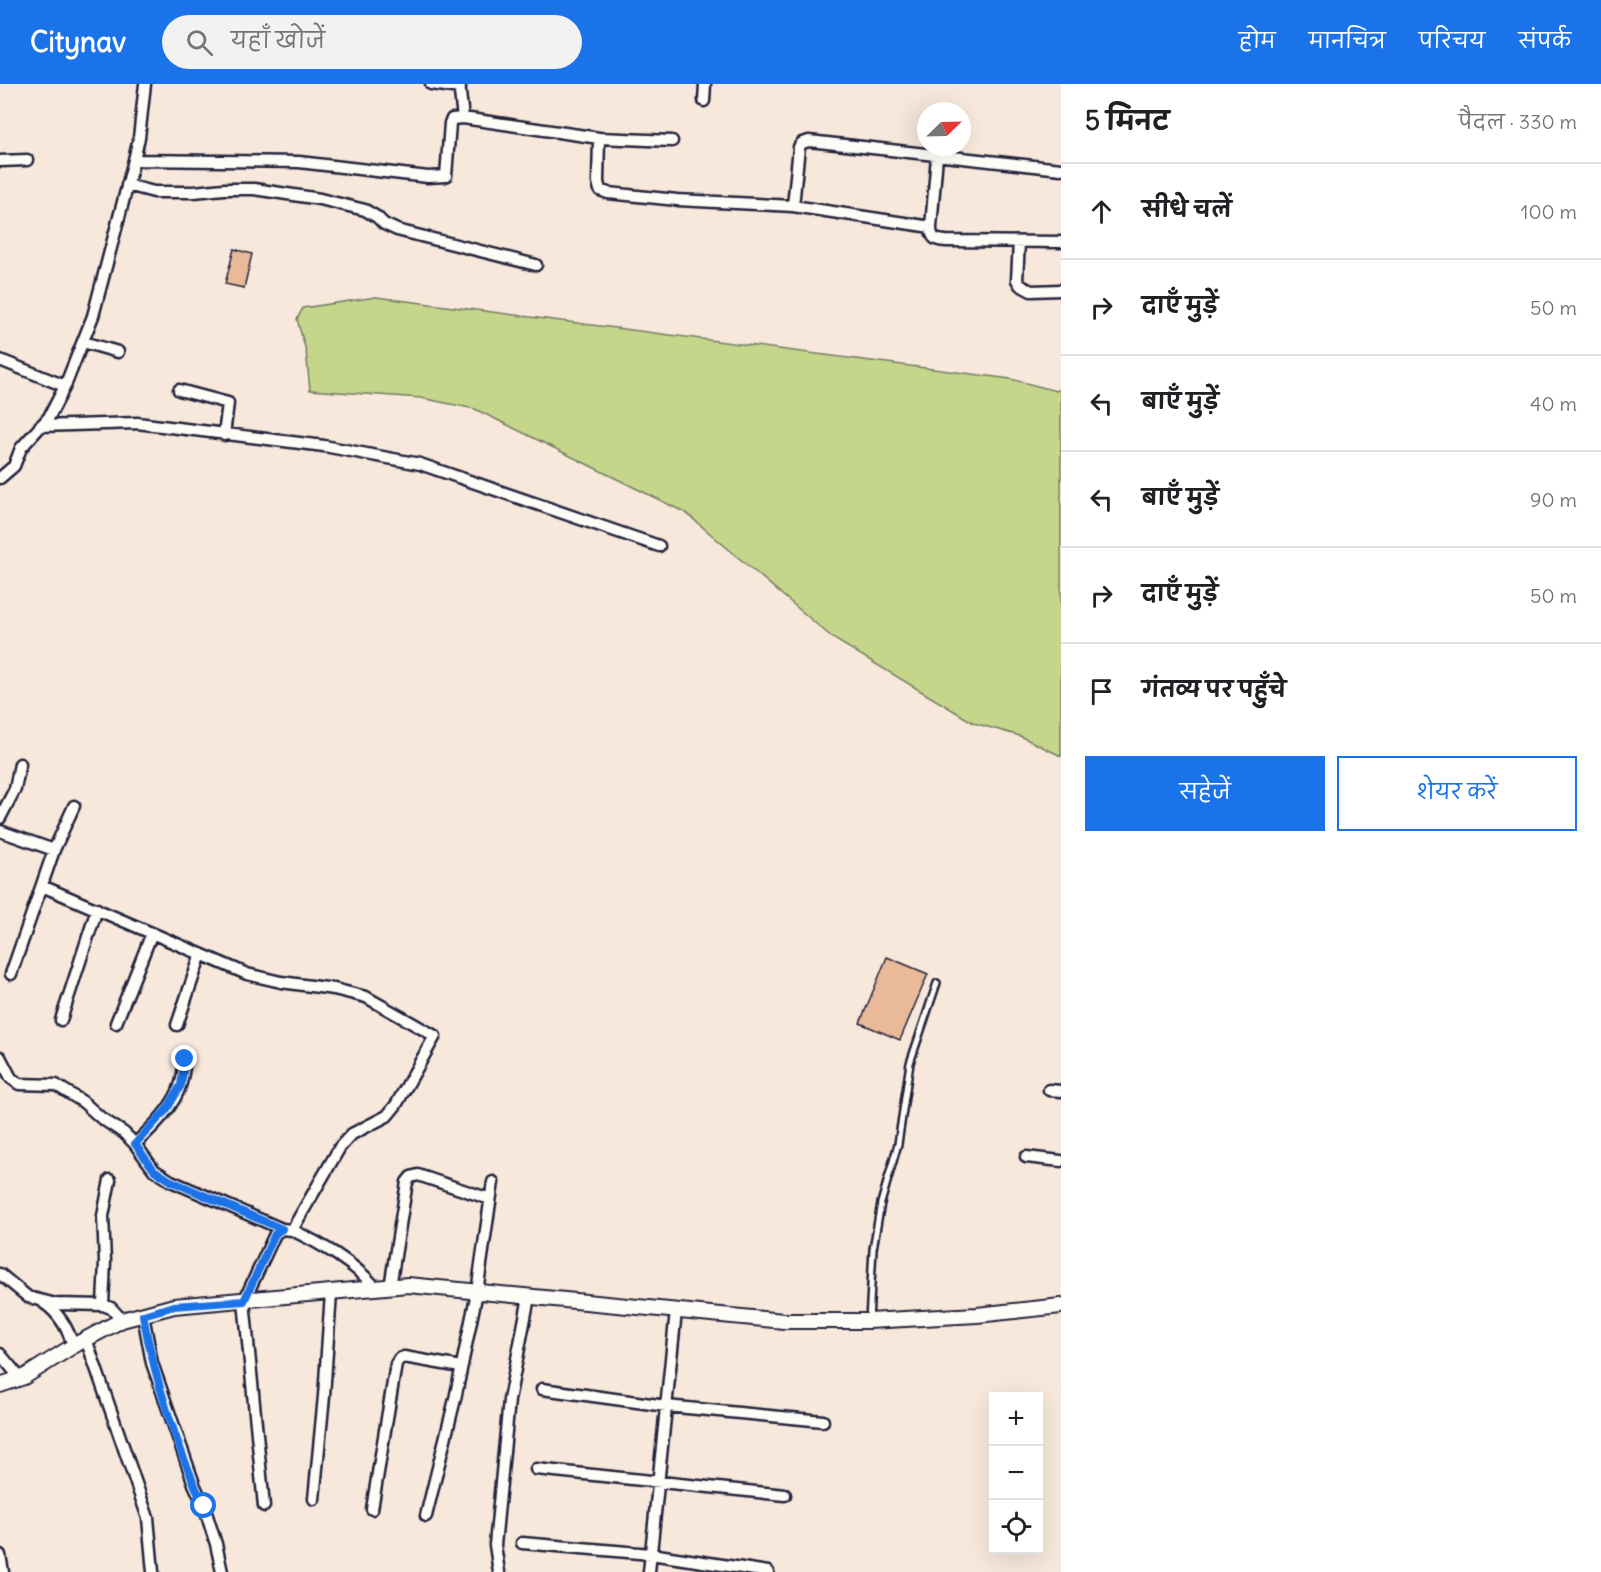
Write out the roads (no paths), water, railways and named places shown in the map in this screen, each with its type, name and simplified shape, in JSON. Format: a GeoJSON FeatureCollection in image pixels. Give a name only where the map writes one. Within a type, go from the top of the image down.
{"type":"FeatureCollection","features":[{"type":"Feature","properties":{"kind":"street"},"geometry":{"type":"LineString","coordinates":[[0,478],[14,466],[21,448],[49,417],[65,386],[93,316],[139,138],[145,84]]}},
{"type":"Feature","properties":{"kind":"street"},"geometry":{"type":"LineString","coordinates":[[431,84],[460,86],[463,118]]}},
{"type":"Feature","properties":{"kind":"street"},"geometry":{"type":"LineString","coordinates":[[704,101],[705,84]]}},
{"type":"Feature","properties":{"kind":"street"},"geometry":{"type":"LineString","coordinates":[[134,160],[299,162],[428,177],[446,177],[450,123],[452,119],[463,118],[599,138],[672,141]]}},
{"type":"Feature","properties":{"kind":"street"},"geometry":{"type":"LineString","coordinates":[[599,138],[598,182],[600,190],[608,193],[677,200],[793,206],[931,227]]}},
{"type":"Feature","properties":{"kind":"street"},"geometry":{"type":"LineString","coordinates":[[793,206],[799,147],[802,143],[809,141],[917,154]]}},
{"type":"Feature","properties":{"kind":"street"},"geometry":{"type":"LineString","coordinates":[[1061,169],[937,156],[931,227],[933,238],[939,241],[1061,242]]}},
{"type":"Feature","properties":{"kind":"street"},"geometry":{"type":"LineString","coordinates":[[0,161],[27,160]]}},
{"type":"Feature","properties":{"kind":"street"},"geometry":{"type":"LineString","coordinates":[[127,185],[154,192],[254,189],[320,199],[365,210],[384,224],[397,230],[536,265]]}},
{"type":"Feature","properties":{"kind":"street"},"geometry":{"type":"LineString","coordinates":[[1019,242],[1017,280],[1020,285],[1031,291],[1061,290]]}},
{"type":"Feature","properties":{"kind":"street"},"geometry":{"type":"LineString","coordinates":[[83,342],[118,352]]}},
{"type":"Feature","properties":{"kind":"street"},"geometry":{"type":"LineString","coordinates":[[0,360],[65,386]]}},
{"type":"Feature","properties":{"kind":"street"},"geometry":{"type":"LineString","coordinates":[[179,390],[228,403],[224,435]]}},
{"type":"Feature","properties":{"kind":"street"},"geometry":{"type":"LineString","coordinates":[[40,426],[137,423],[324,446],[420,464],[659,546]]}},
{"type":"Feature","properties":{"kind":"street"},"geometry":{"type":"LineString","coordinates":[[0,818],[15,789],[20,764]]}},
{"type":"Feature","properties":{"kind":"street"},"geometry":{"type":"LineString","coordinates":[[11,974],[54,850],[74,806]]}},
{"type":"Feature","properties":{"kind":"street"},"geometry":{"type":"LineString","coordinates":[[0,831],[54,850]]}},
{"type":"Feature","properties":{"kind":"street"},"geometry":{"type":"LineString","coordinates":[[42,886],[246,974],[281,982],[334,989],[366,997],[435,1036],[396,1105],[387,1116],[352,1134],[340,1147],[287,1230],[275,1234],[244,1301],[264,1506]]}},
{"type":"Feature","properties":{"kind":"street"},"geometry":{"type":"LineString","coordinates":[[61,1020],[97,909]]}},
{"type":"Feature","properties":{"kind":"street"},"geometry":{"type":"LineString","coordinates":[[116,1023],[152,933]]}},
{"type":"Feature","properties":{"kind":"street"},"geometry":{"type":"LineString","coordinates":[[177,1025],[201,954]]}},
{"type":"Feature","properties":{"kind":"street"},"geometry":{"type":"LineString","coordinates":[[0,1058],[5,1079],[19,1084],[56,1085],[83,1101],[101,1118],[124,1133],[154,1170],[171,1181],[287,1230],[336,1254],[383,1288]]}},
{"type":"Feature","properties":{"kind":"street"},"geometry":{"type":"LineString","coordinates":[[135,1144],[167,1109],[181,1085],[185,1059]]}},
{"type":"Feature","properties":{"kind":"street"},"geometry":{"type":"LineString","coordinates":[[1049,1090],[1061,1091]]}},
{"type":"Feature","properties":{"kind":"street"},"geometry":{"type":"LineString","coordinates":[[1026,1156],[1061,1161]]}},
{"type":"Feature","properties":{"kind":"street"},"geometry":{"type":"LineString","coordinates":[[383,1288],[407,1182],[411,1176],[418,1175],[490,1199]]}},
{"type":"Feature","properties":{"kind":"street"},"geometry":{"type":"LineString","coordinates":[[103,1305],[105,1261],[103,1216],[110,1180]]}},
{"type":"Feature","properties":{"kind":"street"},"geometry":{"type":"LineString","coordinates":[[426,1516],[477,1292],[493,1182]]}},
{"type":"Feature","properties":{"kind":"street"},"geometry":{"type":"LineString","coordinates":[[0,1274],[28,1297],[56,1304],[103,1305],[111,1308],[122,1320]]}},
{"type":"Feature","properties":{"kind":"street"},"geometry":{"type":"LineString","coordinates":[[0,1385],[21,1379],[73,1346],[122,1320],[174,1306],[408,1285],[784,1321],[869,1322],[977,1315],[1061,1306]]}},
{"type":"Feature","properties":{"kind":"street"},"geometry":{"type":"LineString","coordinates":[[314,1499],[331,1293]]}},
{"type":"Feature","properties":{"kind":"street"},"geometry":{"type":"LineString","coordinates":[[499,1572],[495,1545],[509,1400],[529,1297]]}},
{"type":"Feature","properties":{"kind":"street"},"geometry":{"type":"LineString","coordinates":[[39,1300],[55,1310],[66,1325],[73,1346]]}},
{"type":"Feature","properties":{"kind":"street"},"geometry":{"type":"LineString","coordinates":[[649,1572],[676,1311]]}},
{"type":"Feature","properties":{"kind":"street"},"geometry":{"type":"LineString","coordinates":[[143,1315],[152,1363],[194,1484],[204,1506],[222,1572]]}},
{"type":"Feature","properties":{"kind":"street"},"geometry":{"type":"LineString","coordinates":[[86,1339],[148,1518],[153,1572]]}},
{"type":"Feature","properties":{"kind":"street"},"geometry":{"type":"LineString","coordinates":[[0,1354],[21,1379]]}},
{"type":"Feature","properties":{"kind":"street"},"geometry":{"type":"LineString","coordinates":[[372,1509],[396,1364],[404,1357],[461,1367]]}},
{"type":"Feature","properties":{"kind":"street"},"geometry":{"type":"LineString","coordinates":[[542,1389],[666,1406],[823,1421]]}},
{"type":"Feature","properties":{"kind":"street"},"geometry":{"type":"LineString","coordinates":[[536,1469],[785,1495]]}},
{"type":"Feature","properties":{"kind":"street"},"geometry":{"type":"LineString","coordinates":[[522,1543],[651,1554],[768,1572]]}},
{"type":"Feature","properties":{"kind":"street"},"geometry":{"type":"LineString","coordinates":[[0,1555],[3,1572]]}},
{"type":"Feature","properties":{"kind":"lane"},"geometry":{"type":"LineString","coordinates":[[869,1322],[873,1249],[881,1203],[898,1144],[910,1063],[937,983]]}}]}
